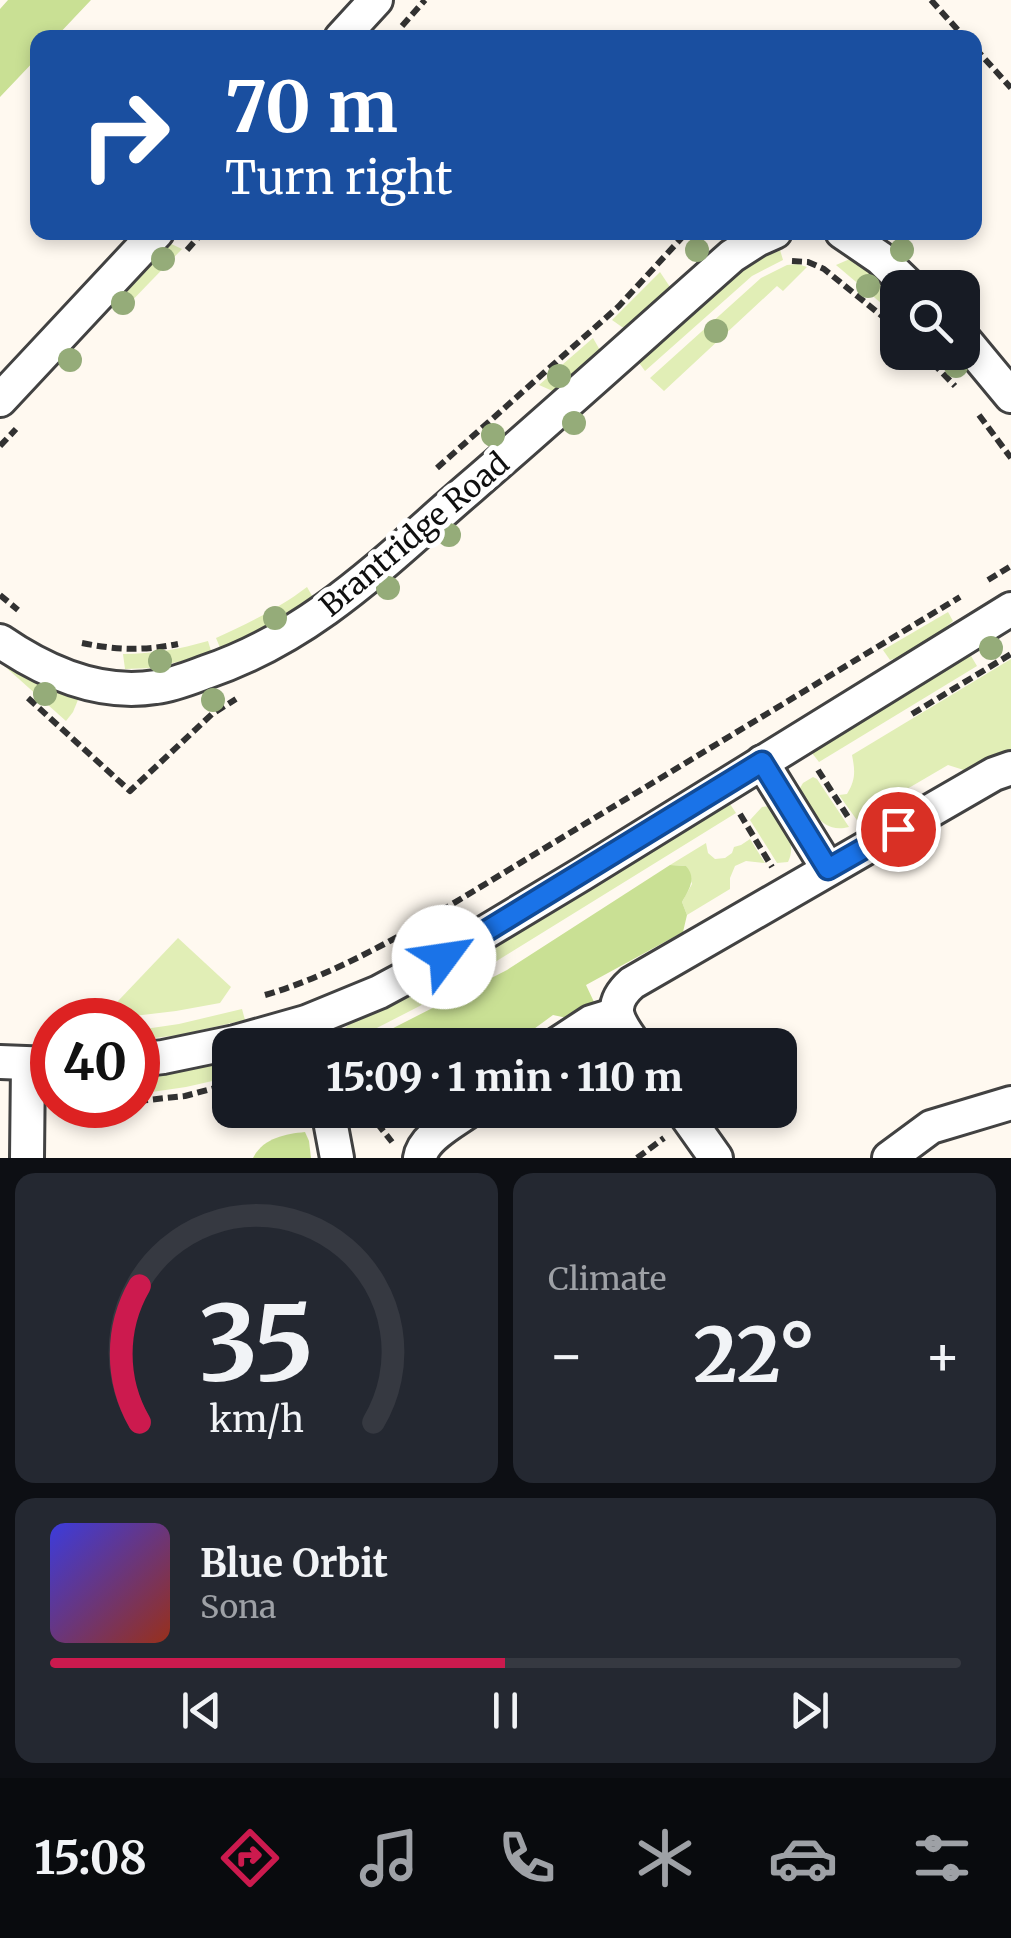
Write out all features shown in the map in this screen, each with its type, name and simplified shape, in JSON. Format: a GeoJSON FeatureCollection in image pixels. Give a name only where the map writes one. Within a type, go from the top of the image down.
{"type":"FeatureCollection","features":[{"type":"Feature","properties":{"kind":"street"},"geometry":{"type":"LineString","coordinates":[[348,30],[376,0]]}},
{"type":"Feature","properties":{"kind":"street"},"geometry":{"type":"LineString","coordinates":[[0,400],[150,240]]}},
{"type":"Feature","properties":{"kind":"street","name":"Brantridge Road"},"geometry":{"type":"LineString","coordinates":[[0,640],[25,658],[60,674],[93,685],[132,689],[172,684],[280,640],[336,604],[732,256],[756,240]]}},
{"type":"Feature","properties":{"kind":"street"},"geometry":{"type":"LineString","coordinates":[[854,240],[892,270]]}},
{"type":"Feature","properties":{"kind":"street"},"geometry":{"type":"LineString","coordinates":[[980,359],[1011,396]]}},
{"type":"Feature","properties":{"kind":"street"},"geometry":{"type":"LineString","coordinates":[[320,1028],[444,957],[1011,610]]}},
{"type":"Feature","properties":{"kind":"street"},"geometry":{"type":"LineString","coordinates":[[762,762],[828,869]]}},
{"type":"Feature","properties":{"kind":"street"},"geometry":{"type":"LineString","coordinates":[[623,1028],[617,1014],[619,998],[632,983],[994,774],[1011,768]]}},
{"type":"Feature","properties":{"kind":"street"},"geometry":{"type":"LineString","coordinates":[[582,1028],[617,1014]]}},
{"type":"Feature","properties":{"kind":"street"},"geometry":{"type":"LineString","coordinates":[[160,1057],[212,1047]]}},
{"type":"Feature","properties":{"kind":"street"},"geometry":{"type":"LineString","coordinates":[[26,1158],[27,1063]]}},
{"type":"Feature","properties":{"kind":"street"},"geometry":{"type":"LineString","coordinates":[[889,1158],[932,1127],[1011,1104]]}},
{"type":"Feature","properties":{"kind":"street"},"geometry":{"type":"LineString","coordinates":[[331,1128],[337,1158]]}},
{"type":"Feature","properties":{"kind":"street"},"geometry":{"type":"LineString","coordinates":[[420,1158],[427,1142],[446,1128]]}},
{"type":"Feature","properties":{"kind":"street"},"geometry":{"type":"LineString","coordinates":[[695,1128],[716,1158]]}},
{"type":"Feature","properties":{"kind":"path"},"geometry":{"type":"LineString","coordinates":[[400,28],[425,0]]}},
{"type":"Feature","properties":{"kind":"path"},"geometry":{"type":"LineString","coordinates":[[931,0],[958,30]]}},
{"type":"Feature","properties":{"kind":"path"},"geometry":{"type":"LineString","coordinates":[[982,56],[1011,88]]}},
{"type":"Feature","properties":{"kind":"path"},"geometry":{"type":"LineString","coordinates":[[428,475],[619,306],[680,240]]}},
{"type":"Feature","properties":{"kind":"path"},"geometry":{"type":"LineString","coordinates":[[939,370],[956,387]]}},
{"type":"Feature","properties":{"kind":"path"},"geometry":{"type":"LineString","coordinates":[[967,401],[1011,458]]}},
{"type":"Feature","properties":{"kind":"path"},"geometry":{"type":"LineString","coordinates":[[980,585],[1011,566]]}},
{"type":"Feature","properties":{"kind":"path"},"geometry":{"type":"LineString","coordinates":[[0,594],[24,615]]}},
{"type":"Feature","properties":{"kind":"path"},"geometry":{"type":"LineString","coordinates":[[250,999],[287,989],[401,936],[965,594]]}},
{"type":"Feature","properties":{"kind":"path"},"geometry":{"type":"LineString","coordinates":[[80,643],[140,650],[187,642]]}},
{"type":"Feature","properties":{"kind":"path"},"geometry":{"type":"LineString","coordinates":[[818,770],[867,847]]}},
{"type":"Feature","properties":{"kind":"path"},"geometry":{"type":"LineString","coordinates":[[725,786],[788,892]]}},
{"type":"Feature","properties":{"kind":"path"},"geometry":{"type":"LineString","coordinates":[[160,1099],[212,1089]]}},
{"type":"Feature","properties":{"kind":"path"},"geometry":{"type":"LineString","coordinates":[[637,1158],[659,1142]]}},
{"type":"Feature","properties":{"kind":"green space"},"geometry":{"type":"Polygon","coordinates":[[[8,0],[91,0],[63,30],[30,30],[30,65],[0,97],[0,9],[8,0]]]}},
{"type":"Feature","properties":{"kind":"green space"},"geometry":{"type":"Polygon","coordinates":[[[167,242],[182,249],[122,311],[115,297],[167,242]]]}},
{"type":"Feature","properties":{"kind":"green space"},"geometry":{"type":"Polygon","coordinates":[[[778,243],[783,260],[752,276],[645,371],[637,360],[747,262],[778,243]]]}},
{"type":"Feature","properties":{"kind":"green space"},"geometry":{"type":"Polygon","coordinates":[[[852,258],[880,282],[880,302],[836,265],[852,258]]]}},
{"type":"Feature","properties":{"kind":"green space"},"geometry":{"type":"Polygon","coordinates":[[[798,264],[807,267],[783,291],[777,286],[664,391],[650,378],[761,278],[798,264]]]}},
{"type":"Feature","properties":{"kind":"green space"},"geometry":{"type":"Polygon","coordinates":[[[660,272],[671,291],[628,328],[612,320],[660,272]]]}},
{"type":"Feature","properties":{"kind":"green space"},"geometry":{"type":"Polygon","coordinates":[[[593,338],[601,352],[555,392],[539,385],[593,338]]]}},
{"type":"Feature","properties":{"kind":"green space"},"geometry":{"type":"Polygon","coordinates":[[[307,587],[315,601],[293,616],[221,650],[216,638],[307,587]]]}},
{"type":"Feature","properties":{"kind":"green space"},"geometry":{"type":"Polygon","coordinates":[[[948,612],[953,621],[917,652],[890,660],[883,650],[948,612]]]}},
{"type":"Feature","properties":{"kind":"green space"},"geometry":{"type":"Polygon","coordinates":[[[208,641],[212,654],[151,668],[125,669],[123,654],[166,651],[208,641]]]}},
{"type":"Feature","properties":{"kind":"green space"},"geometry":{"type":"Polygon","coordinates":[[[971,656],[977,666],[819,762],[812,753],[913,690],[927,677],[971,656]]]}},
{"type":"Feature","properties":{"kind":"green space"},"geometry":{"type":"Polygon","coordinates":[[[6,659],[80,695],[66,721],[1,663],[6,659]]]}},
{"type":"Feature","properties":{"kind":"green space"},"geometry":{"type":"Polygon","coordinates":[[[1011,659],[1011,749],[970,772],[948,765],[895,796],[889,817],[864,830],[839,795],[847,794],[852,784],[852,755],[1011,659]]]}},
{"type":"Feature","properties":{"kind":"green space"},"geometry":{"type":"Polygon","coordinates":[[[813,777],[849,827],[831,827],[813,811],[800,788],[813,777]]]}},
{"type":"Feature","properties":{"kind":"green space"},"geometry":{"type":"Polygon","coordinates":[[[730,804],[736,813],[445,993],[377,1028],[344,1028],[402,999],[730,804]]]}},
{"type":"Feature","properties":{"kind":"green space"},"geometry":{"type":"Polygon","coordinates":[[[769,806],[790,840],[788,862],[777,863],[750,820],[762,807],[769,806]]]}},
{"type":"Feature","properties":{"kind":"green space"},"geometry":{"type":"Polygon","coordinates":[[[750,839],[765,863],[746,861],[735,866],[730,889],[687,915],[682,902],[692,884],[686,866],[670,865],[706,843],[708,853],[715,859],[725,858],[734,847],[750,839]]]}},
{"type":"Feature","properties":{"kind":"green space"},"geometry":{"type":"Polygon","coordinates":[[[670,865],[686,866],[691,875],[682,902],[687,915],[683,932],[586,985],[594,1002],[593,1010],[567,1018],[553,1015],[535,1028],[393,1028],[507,970],[670,865]]]}},
{"type":"Feature","properties":{"kind":"green space"},"geometry":{"type":"Polygon","coordinates":[[[178,938],[231,987],[220,1003],[160,1013],[160,998],[121,998],[178,938]]]}},
{"type":"Feature","properties":{"kind":"green space"},"geometry":{"type":"Polygon","coordinates":[[[242,1009],[245,1020],[160,1037],[160,1027],[242,1009]]]}},
{"type":"Feature","properties":{"kind":"green space"},"geometry":{"type":"Polygon","coordinates":[[[212,1066],[212,1081],[186,1087],[160,1091],[160,1076],[212,1066]]]}},
{"type":"Feature","properties":{"kind":"green space"},"geometry":{"type":"Polygon","coordinates":[[[305,1132],[311,1158],[253,1158],[269,1142],[305,1132]]]}},
{"type":"Feature","properties":{"kind":"route"},"geometry":{"type":"LineString","coordinates":[[444,957],[762,762],[828,869],[898,829]]}}]}
